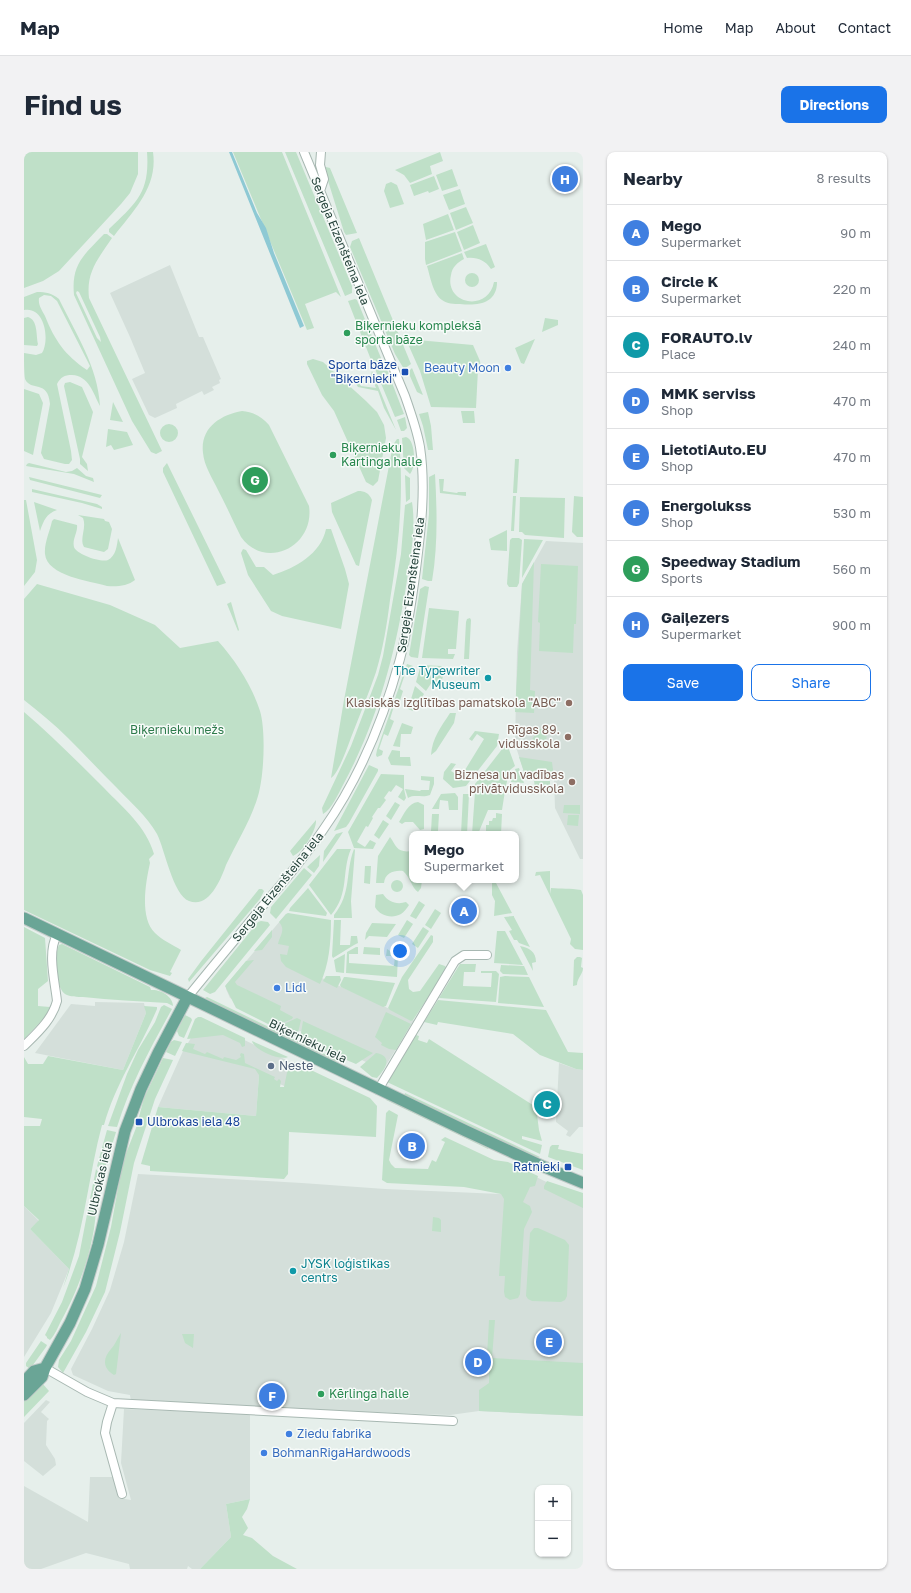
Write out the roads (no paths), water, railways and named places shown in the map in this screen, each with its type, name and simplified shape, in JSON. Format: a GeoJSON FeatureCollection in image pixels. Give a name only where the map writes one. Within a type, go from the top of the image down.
{"type":"FeatureCollection","features":[{"type":"Feature","properties":{"kind":"main road","name":"Biķernieku iela"},"geometry":{"type":"LineString","coordinates":[[24,918],[187,998],[317,1059],[378,1090],[542,1166],[583,1183]]}},
{"type":"Feature","properties":{"kind":"main road","name":"Ulbrokas iela"},"geometry":{"type":"LineString","coordinates":[[24,1395],[42,1377],[44,1368],[70,1323],[85,1289],[98,1245],[125,1131],[141,1089],[158,1052],[187,998]]}},
{"type":"Feature","properties":{"kind":"main road","name":"Ulbrokas iela"},"geometry":{"type":"LineString","coordinates":[[24,1382],[34,1371],[44,1368]]}},
{"type":"Feature","properties":{"kind":"street","name":"Sergeja Eizenšteina iela"},"geometry":{"type":"LineString","coordinates":[[187,998],[300,863],[341,802],[365,757],[379,722],[399,664],[406,634],[420,524],[422,494],[419,445],[413,418],[304,152]]}},
{"type":"Feature","properties":{"kind":"street"},"geometry":{"type":"LineString","coordinates":[[320,190],[324,179],[320,165],[321,152]]}},
{"type":"Feature","properties":{"kind":"street"},"geometry":{"type":"LineString","coordinates":[[24,1046],[53,1013],[55,1007],[56,990],[52,953],[53,943],[57,935]]}},
{"type":"Feature","properties":{"kind":"street"},"geometry":{"type":"LineString","coordinates":[[378,1090],[455,961],[464,955],[487,955]]}},
{"type":"Feature","properties":{"kind":"street"},"geometry":{"type":"LineString","coordinates":[[44,1368],[87,1392],[113,1403],[453,1421]]}},
{"type":"Feature","properties":{"kind":"street"},"geometry":{"type":"LineString","coordinates":[[113,1403],[107,1422],[106,1433],[122,1494]]}},
{"type":"Feature","properties":{"kind":"water"},"geometry":{"type":"Polygon","coordinates":[[[229,152],[232,152],[257,213],[266,228],[274,253],[304,326],[300,328],[229,152]]]}},
{"type":"Feature","properties":{"kind":"place","name":"Gaiļezers"},"geometry":{"type":"Point","coordinates":[565,179]}},
{"type":"Feature","properties":{"kind":"place","name":"Biķernieku kompleksā sporta bāze"},"geometry":{"type":"Point","coordinates":[347,333]}},
{"type":"Feature","properties":{"kind":"place","name":"Beauty Moon"},"geometry":{"type":"Point","coordinates":[508,368]}},
{"type":"Feature","properties":{"kind":"place","name":"Sporta bāze \"Biķernieki\""},"geometry":{"type":"Point","coordinates":[405,372]}},
{"type":"Feature","properties":{"kind":"place","name":"Biķernieku Kartinga halle"},"geometry":{"type":"Point","coordinates":[333,455]}},
{"type":"Feature","properties":{"kind":"place","name":"Speedway Stadium"},"geometry":{"type":"Point","coordinates":[255,480]}},
{"type":"Feature","properties":{"kind":"place","name":"The Typewriter Museum"},"geometry":{"type":"Point","coordinates":[488,678]}},
{"type":"Feature","properties":{"kind":"place","name":"Klasiskās izglītības pamatskola \"ABC\""},"geometry":{"type":"Point","coordinates":[569,703]}},
{"type":"Feature","properties":{"kind":"place","name":"Rīgas 89. vidusskola"},"geometry":{"type":"Point","coordinates":[568,737]}},
{"type":"Feature","properties":{"kind":"place","name":"Biznesa un vadības privātvidusskola"},"geometry":{"type":"Point","coordinates":[572,782]}},
{"type":"Feature","properties":{"kind":"place","name":"Mego"},"geometry":{"type":"Point","coordinates":[464,911]}},
{"type":"Feature","properties":{"kind":"place","name":"Lidl"},"geometry":{"type":"Point","coordinates":[277,988]}},
{"type":"Feature","properties":{"kind":"place","name":"Neste"},"geometry":{"type":"Point","coordinates":[271,1066]}},
{"type":"Feature","properties":{"kind":"place","name":"FORAUTO.lv"},"geometry":{"type":"Point","coordinates":[547,1104]}},
{"type":"Feature","properties":{"kind":"place","name":"Ulbrokas iela 48"},"geometry":{"type":"Point","coordinates":[139,1122]}},
{"type":"Feature","properties":{"kind":"place","name":"Circle K"},"geometry":{"type":"Point","coordinates":[412,1146]}},
{"type":"Feature","properties":{"kind":"place","name":"Ratnieki"},"geometry":{"type":"Point","coordinates":[568,1167]}},
{"type":"Feature","properties":{"kind":"place","name":"JYSK loģistikas centrs"},"geometry":{"type":"Point","coordinates":[293,1271]}},
{"type":"Feature","properties":{"kind":"place","name":"LietotiAuto.EU"},"geometry":{"type":"Point","coordinates":[549,1342]}},
{"type":"Feature","properties":{"kind":"place","name":"MMK serviss"},"geometry":{"type":"Point","coordinates":[478,1362]}},
{"type":"Feature","properties":{"kind":"place","name":"Kērlinga halle"},"geometry":{"type":"Point","coordinates":[321,1394]}},
{"type":"Feature","properties":{"kind":"place","name":"Energolukss"},"geometry":{"type":"Point","coordinates":[272,1396]}},
{"type":"Feature","properties":{"kind":"place","name":"Ziedu fabrika"},"geometry":{"type":"Point","coordinates":[289,1434]}},
{"type":"Feature","properties":{"kind":"place","name":"BohmanRigaHardwoods"},"geometry":{"type":"Point","coordinates":[264,1453]}},
{"type":"Feature","properties":{"kind":"park label","name":"Biķernieku mežs"},"geometry":{"type":"Point","coordinates":[177,730]}}]}
